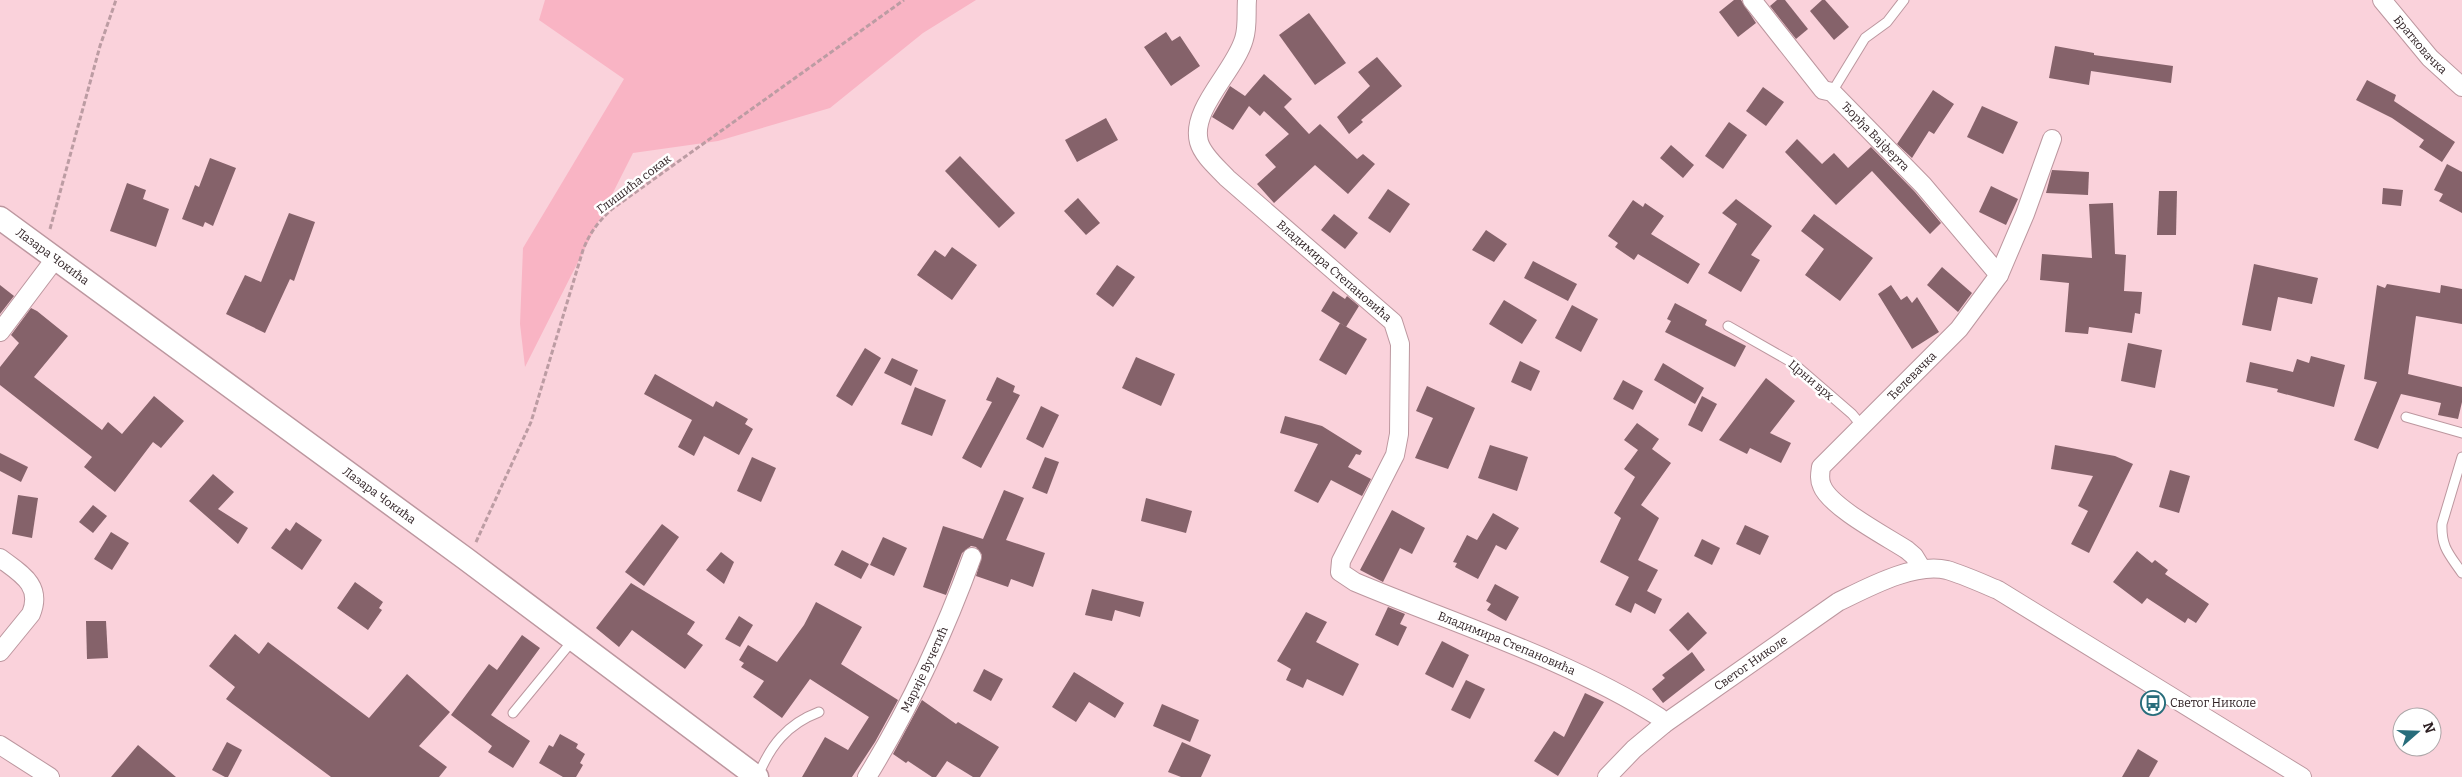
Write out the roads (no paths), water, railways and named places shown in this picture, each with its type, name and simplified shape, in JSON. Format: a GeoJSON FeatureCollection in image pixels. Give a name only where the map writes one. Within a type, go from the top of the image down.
{"type":"FeatureCollection","features":[{"type":"Feature","properties":{"kind":"street","name":"Владимира Степановића"},"geometry":{"type":"LineString","coordinates":[[1247,0],[1245,37],[1234,61],[1200,115],[1198,141],[1203,152],[1227,178],[1393,322],[1400,339],[1399,434],[1395,455],[1341,561],[1340,572],[1356,582],[1511,644],[1610,690],[1659,717],[1664,724]]}},
{"type":"Feature","properties":{"kind":"street","name":"Ђорђа Вајферта"},"geometry":{"type":"LineString","coordinates":[[1752,0],[1824,90],[1832,92],[1923,185],[1999,275]]}},
{"type":"Feature","properties":{"kind":"street","name":"Братковачка"},"geometry":{"type":"LineString","coordinates":[[2382,0],[2430,58],[2462,87]]}},
{"type":"Feature","properties":{"kind":"street","name":"Ћелевачка"},"geometry":{"type":"LineString","coordinates":[[1922,569],[1914,556],[1907,550],[1838,505],[1822,487],[1819,477],[1821,467],[1959,329],[1999,275],[2025,214],[2052,139]]}},
{"type":"Feature","properties":{"kind":"street","name":"Лазара Чокића"},"geometry":{"type":"LineString","coordinates":[[0,218],[466,559],[757,777]]}},
{"type":"Feature","properties":{"kind":"street"},"geometry":{"type":"LineString","coordinates":[[0,332],[49,255]]}},
{"type":"Feature","properties":{"kind":"street","name":"Марије Вучетић"},"geometry":{"type":"LineString","coordinates":[[867,777],[893,734],[924,674],[972,557]]}},
{"type":"Feature","properties":{"kind":"street"},"geometry":{"type":"LineString","coordinates":[[0,558],[28,578],[33,591],[34,606],[31,614],[0,652]]}},
{"type":"Feature","properties":{"kind":"street","name":"Светог Николе"},"geometry":{"type":"LineString","coordinates":[[1607,777],[1634,749],[1664,724],[1838,602],[1867,588],[1922,569],[1946,570],[1998,590],[2302,777]]}},
{"type":"Feature","properties":{"kind":"street"},"geometry":{"type":"LineString","coordinates":[[0,745],[50,777]]}},
{"type":"Feature","properties":{"kind":"lane"},"geometry":{"type":"LineString","coordinates":[[1832,92],[1865,38],[1880,29],[1904,0]]}},
{"type":"Feature","properties":{"kind":"lane","name":"Црни врх"},"geometry":{"type":"LineString","coordinates":[[1728,326],[1793,363],[1852,414],[1862,426]]}},
{"type":"Feature","properties":{"kind":"lane"},"geometry":{"type":"LineString","coordinates":[[2406,417],[2462,433]]}},
{"type":"Feature","properties":{"kind":"lane"},"geometry":{"type":"LineString","coordinates":[[2462,457],[2442,524],[2441,535],[2448,555],[2462,573]]}},
{"type":"Feature","properties":{"kind":"lane"},"geometry":{"type":"LineString","coordinates":[[512,713],[574,639]]}},
{"type":"Feature","properties":{"kind":"lane"},"geometry":{"type":"LineString","coordinates":[[757,777],[766,756],[786,730],[806,716],[818,712]]}},
{"type":"Feature","properties":{"kind":"place","name":"Светог Николе"},"geometry":{"type":"Point","coordinates":[2153,703]}}]}
